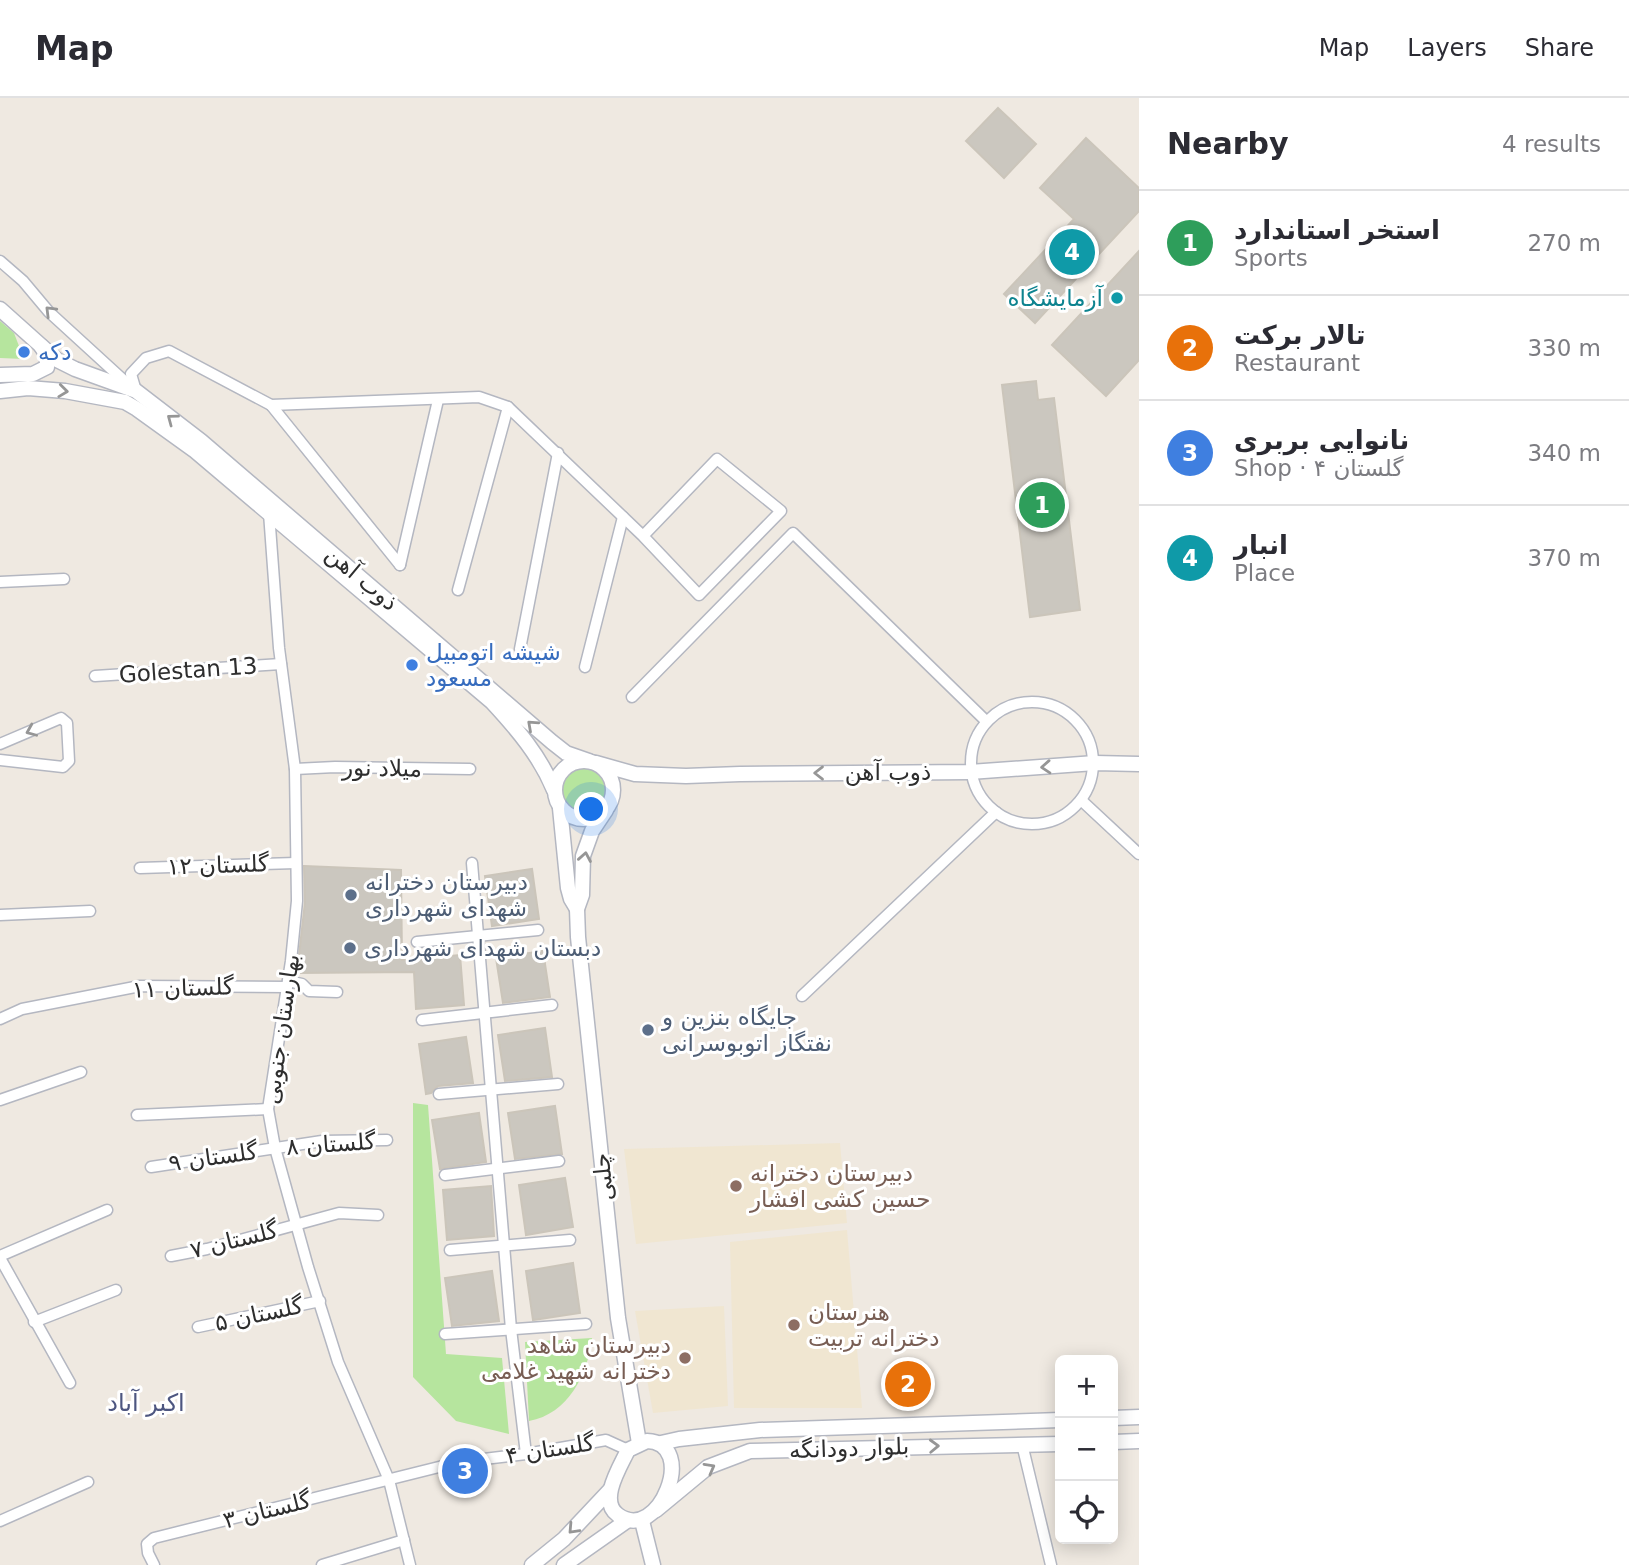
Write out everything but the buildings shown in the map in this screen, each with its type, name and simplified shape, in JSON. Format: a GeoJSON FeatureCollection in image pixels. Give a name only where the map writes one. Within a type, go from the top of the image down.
{"type":"FeatureCollection","features":[{"type":"Feature","properties":{"kind":"main road","name":"ذوب آهن"},"geometry":{"type":"LineString","coordinates":[[0,309],[57,359],[75,369],[136,391],[201,441],[273,509],[492,702],[528,743],[547,773],[554,790]]}},
{"type":"Feature","properties":{"kind":"main road"},"geometry":{"type":"LineString","coordinates":[[0,376],[33,374],[47,367],[47,355],[38,342]]}},
{"type":"Feature","properties":{"kind":"main road","name":"ذوب آهن"},"geometry":{"type":"LineString","coordinates":[[0,391],[29,388],[65,391],[125,402],[273,509],[566,753],[593,762],[635,774],[686,776],[970,772],[1095,763],[1139,764]]}},
{"type":"Feature","properties":{"kind":"main road"},"geometry":{"type":"LineString","coordinates":[[593,762],[604,769],[613,785],[613,794],[592,831],[583,856],[582,895],[577,909],[568,888],[560,808],[554,790],[559,775],[565,768],[572,763],[593,762]]}},
{"type":"Feature","properties":{"kind":"main road"},"geometry":{"type":"LineString","coordinates":[[560,808],[574,818],[583,820],[600,815],[606,810]]}},
{"type":"Feature","properties":{"kind":"main road","name":"چلبی"},"geometry":{"type":"LineString","coordinates":[[577,909],[580,965],[634,1447]]}},
{"type":"Feature","properties":{"kind":"main road"},"geometry":{"type":"LineString","coordinates":[[1118,1418],[1139,1417]]}},
{"type":"Feature","properties":{"kind":"main road","name":"بلوار دودانگه"},"geometry":{"type":"LineString","coordinates":[[661,1443],[760,1430],[1055,1420]]}},
{"type":"Feature","properties":{"kind":"main road"},"geometry":{"type":"LineString","coordinates":[[1017,1422],[1022,1444]]}},
{"type":"Feature","properties":{"kind":"main road"},"geometry":{"type":"LineString","coordinates":[[532,1565],[564,1539],[610,1490],[634,1447],[647,1441],[661,1443],[669,1450],[673,1461],[668,1483],[656,1510],[635,1520],[564,1565]]}},
{"type":"Feature","properties":{"kind":"main road"},"geometry":{"type":"LineString","coordinates":[[1118,1442],[1139,1441]]}},
{"type":"Feature","properties":{"kind":"main road","name":"بلوار دودانگه"},"geometry":{"type":"LineString","coordinates":[[656,1510],[708,1467],[750,1451],[1055,1444]]}},
{"type":"Feature","properties":{"kind":"main road"},"geometry":{"type":"LineString","coordinates":[[610,1490],[613,1511],[635,1520],[653,1565]]}},
{"type":"Feature","properties":{"kind":"street"},"geometry":{"type":"LineString","coordinates":[[0,261],[23,281],[49,312],[136,391]]}},
{"type":"Feature","properties":{"kind":"street"},"geometry":{"type":"LineString","coordinates":[[136,391],[131,374],[146,358],[169,351],[271,405],[400,565],[439,400]]}},
{"type":"Feature","properties":{"kind":"street"},"geometry":{"type":"LineString","coordinates":[[271,405],[479,397],[508,407],[643,536],[699,595],[780,511],[717,459],[643,536]]}},
{"type":"Feature","properties":{"kind":"street"},"geometry":{"type":"LineString","coordinates":[[458,590],[508,407]]}},
{"type":"Feature","properties":{"kind":"street"},"geometry":{"type":"LineString","coordinates":[[520,649],[558,453]]}},
{"type":"Feature","properties":{"kind":"street","name":"بهارستان جنوبی"},"geometry":{"type":"LineString","coordinates":[[273,509],[281,664],[295,769],[297,901],[268,1110],[275,1148],[308,1266],[338,1362],[389,1480],[410,1565]]}},
{"type":"Feature","properties":{"kind":"street"},"geometry":{"type":"LineString","coordinates":[[585,667],[623,517]]}},
{"type":"Feature","properties":{"kind":"street"},"geometry":{"type":"LineString","coordinates":[[632,697],[793,533],[986,721]]}},
{"type":"Feature","properties":{"kind":"street"},"geometry":{"type":"LineString","coordinates":[[0,582],[64,579]]}},
{"type":"Feature","properties":{"kind":"street","name":"Golestan 13"},"geometry":{"type":"LineString","coordinates":[[95,676],[281,664]]}},
{"type":"Feature","properties":{"kind":"street"},"geometry":{"type":"LineString","coordinates":[[1029,701],[1049,703],[1067,711],[1081,725],[1091,742],[1095,763],[1091,782],[1081,800],[1066,814],[1047,823],[1026,824],[996,812],[977,790],[970,772],[973,749],[986,721],[1010,706],[1029,701]]}},
{"type":"Feature","properties":{"kind":"street"},"geometry":{"type":"LineString","coordinates":[[0,744],[61,718],[67,723],[67,765],[63,767],[0,760]]}},
{"type":"Feature","properties":{"kind":"street","name":"میلاد نور"},"geometry":{"type":"LineString","coordinates":[[295,769],[470,769]]}},
{"type":"Feature","properties":{"kind":"street"},"geometry":{"type":"LineString","coordinates":[[1081,800],[1139,854]]}},
{"type":"Feature","properties":{"kind":"street"},"geometry":{"type":"LineString","coordinates":[[802,996],[996,812]]}},
{"type":"Feature","properties":{"kind":"street","name":"گلستان ۱۲"},"geometry":{"type":"LineString","coordinates":[[140,868],[296,863]]}},
{"type":"Feature","properties":{"kind":"street"},"geometry":{"type":"LineString","coordinates":[[472,863],[511,1329],[526,1454]]}},
{"type":"Feature","properties":{"kind":"street"},"geometry":{"type":"LineString","coordinates":[[0,915],[90,911]]}},
{"type":"Feature","properties":{"kind":"street"},"geometry":{"type":"LineString","coordinates":[[417,942],[538,930]]}},
{"type":"Feature","properties":{"kind":"street"},"geometry":{"type":"LineString","coordinates":[[287,984],[302,984],[309,991],[337,992]]}},
{"type":"Feature","properties":{"kind":"street","name":"گلستان ۱۱"},"geometry":{"type":"LineString","coordinates":[[0,1019],[22,1009],[140,986],[287,984]]}},
{"type":"Feature","properties":{"kind":"street"},"geometry":{"type":"LineString","coordinates":[[422,1020],[552,1005]]}},
{"type":"Feature","properties":{"kind":"street"},"geometry":{"type":"LineString","coordinates":[[0,1100],[81,1072]]}},
{"type":"Feature","properties":{"kind":"street"},"geometry":{"type":"LineString","coordinates":[[439,1094],[558,1084]]}},
{"type":"Feature","properties":{"kind":"street"},"geometry":{"type":"LineString","coordinates":[[137,1115],[268,1110]]}},
{"type":"Feature","properties":{"kind":"street","name":"گلستان ۸"},"geometry":{"type":"LineString","coordinates":[[275,1148],[321,1141],[387,1140]]}},
{"type":"Feature","properties":{"kind":"street","name":"گلستان ۹"},"geometry":{"type":"LineString","coordinates":[[152,1167],[275,1148]]}},
{"type":"Feature","properties":{"kind":"street"},"geometry":{"type":"LineString","coordinates":[[445,1175],[559,1161]]}},
{"type":"Feature","properties":{"kind":"street"},"geometry":{"type":"LineString","coordinates":[[70,1384],[0,1257],[107,1210]]}},
{"type":"Feature","properties":{"kind":"street","name":"گلستان ۷"},"geometry":{"type":"LineString","coordinates":[[171,1256],[207,1249],[339,1213],[378,1215]]}},
{"type":"Feature","properties":{"kind":"street"},"geometry":{"type":"LineString","coordinates":[[450,1250],[570,1240]]}},
{"type":"Feature","properties":{"kind":"street"},"geometry":{"type":"LineString","coordinates":[[34,1322],[116,1290]]}},
{"type":"Feature","properties":{"kind":"street","name":"گلستان ۵"},"geometry":{"type":"LineString","coordinates":[[198,1327],[320,1301]]}},
{"type":"Feature","properties":{"kind":"street"},"geometry":{"type":"LineString","coordinates":[[446,1334],[586,1324]]}},
{"type":"Feature","properties":{"kind":"street","name":"گلستان ۴"},"geometry":{"type":"LineString","coordinates":[[389,1480],[459,1462],[606,1440],[634,1447]]}},
{"type":"Feature","properties":{"kind":"street"},"geometry":{"type":"LineString","coordinates":[[1022,1444],[1051,1565]]}},
{"type":"Feature","properties":{"kind":"street","name":"گلستان ۳"},"geometry":{"type":"LineString","coordinates":[[154,1565],[147,1544],[154,1538],[389,1480]]}},
{"type":"Feature","properties":{"kind":"street"},"geometry":{"type":"LineString","coordinates":[[0,1521],[88,1482]]}},
{"type":"Feature","properties":{"kind":"street"},"geometry":{"type":"LineString","coordinates":[[322,1565],[404,1540]]}},
{"type":"Feature","properties":{"kind":"shaded area","name":"دبیرستان دخترانه حسین کشی افشار"},"geometry":{"type":"Polygon","coordinates":[[[840,1143],[847,1223],[636,1244],[624,1149],[840,1143]]]}},
{"type":"Feature","properties":{"kind":"shaded area","name":"هنرستان دخترانه تربیت"},"geometry":{"type":"Polygon","coordinates":[[[847,1230],[862,1408],[734,1408],[730,1242],[847,1230]]]}},
{"type":"Feature","properties":{"kind":"shaded area","name":"دبیرستان شاهد دخترانه شهید غلامی"},"geometry":{"type":"Polygon","coordinates":[[[724,1306],[728,1406],[653,1413],[635,1311],[724,1306]]]}},
{"type":"Feature","properties":{"kind":"green space"},"geometry":{"type":"Polygon","coordinates":[[[0,321],[14,333],[24,359],[0,358],[0,321]]]}},
{"type":"Feature","properties":{"kind":"green space"},"geometry":{"type":"Polygon","coordinates":[[[584,764],[594,766],[602,772],[608,780],[608,800],[602,808],[594,814],[584,816],[574,814],[566,808],[560,800],[558,790],[560,780],[566,772],[574,766],[584,764]]]}},
{"type":"Feature","properties":{"kind":"green space"},"geometry":{"type":"Polygon","coordinates":[[[413,1103],[428,1105],[446,1354],[502,1358],[509,1434],[456,1421],[413,1377],[413,1103]]]}},
{"type":"Feature","properties":{"kind":"green space"},"geometry":{"type":"Polygon","coordinates":[[[592,1338],[586,1365],[574,1390],[555,1410],[529,1421],[525,1342],[592,1338]]]}},
{"type":"Feature","properties":{"kind":"place","name":"انبار"},"geometry":{"type":"Point","coordinates":[1072,252]}},
{"type":"Feature","properties":{"kind":"place","name":"آزمایشگاه"},"geometry":{"type":"Point","coordinates":[1117,298]}},
{"type":"Feature","properties":{"kind":"place","name":"دکه"},"geometry":{"type":"Point","coordinates":[24,352]}},
{"type":"Feature","properties":{"kind":"place","name":"استخر استاندارد"},"geometry":{"type":"Point","coordinates":[1042,505]}},
{"type":"Feature","properties":{"kind":"place","name":"شیشه اتومبیل مسعود"},"geometry":{"type":"Point","coordinates":[412,665]}},
{"type":"Feature","properties":{"kind":"place","name":"دبیرستان دخترانه شهدای شهرداری"},"geometry":{"type":"Point","coordinates":[351,895]}},
{"type":"Feature","properties":{"kind":"place","name":"دبستان شهدای شهرداری"},"geometry":{"type":"Point","coordinates":[350,948]}},
{"type":"Feature","properties":{"kind":"place","name":"جایگاه بنزین و نفتگاز اتوبوسرانی"},"geometry":{"type":"Point","coordinates":[648,1030]}},
{"type":"Feature","properties":{"kind":"place","name":"دبیرستان دخترانه حسین کشی افشار"},"geometry":{"type":"Point","coordinates":[736,1186]}},
{"type":"Feature","properties":{"kind":"place","name":"هنرستان دخترانه تربیت"},"geometry":{"type":"Point","coordinates":[794,1325]}},
{"type":"Feature","properties":{"kind":"place","name":"دبیرستان شاهد دخترانه شهید غلامی"},"geometry":{"type":"Point","coordinates":[685,1358]}},
{"type":"Feature","properties":{"kind":"place","name":"تالار برکت"},"geometry":{"type":"Point","coordinates":[908,1384]}},
{"type":"Feature","properties":{"kind":"place","name":"نانوایی بربری"},"geometry":{"type":"Point","coordinates":[465,1471]}},
{"type":"Feature","properties":{"kind":"district","name":"اکبر آباد"},"geometry":{"type":"Point","coordinates":[146,1403]}}]}
